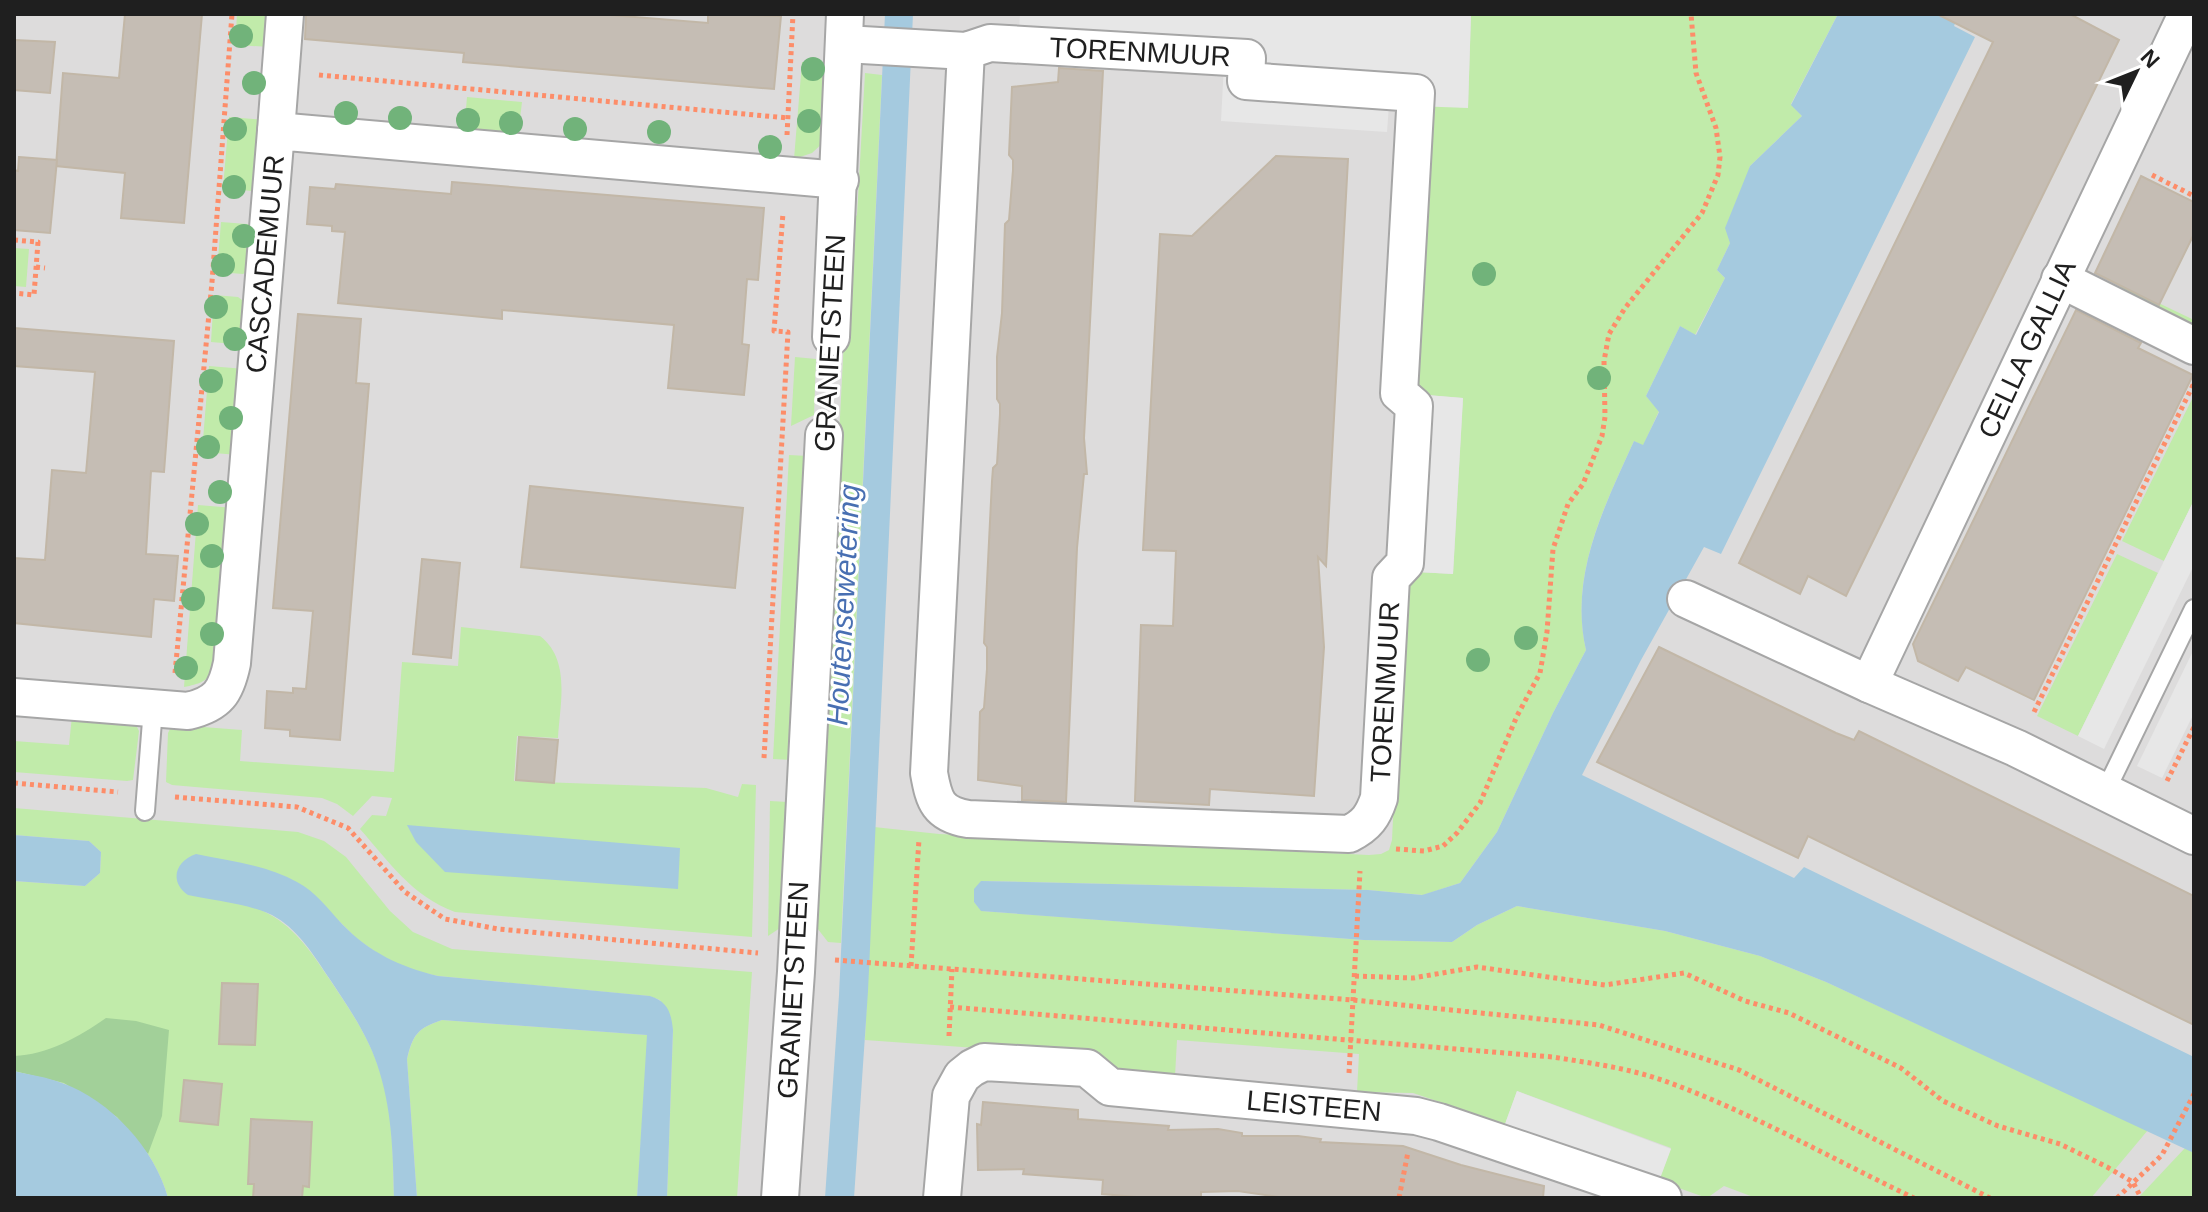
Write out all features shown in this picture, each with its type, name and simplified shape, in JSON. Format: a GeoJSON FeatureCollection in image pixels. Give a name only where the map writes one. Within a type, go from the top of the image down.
{"type":"FeatureCollection","features":[{"type":"Feature","properties":{"kind":"street"},"geometry":{"type":"LineString","coordinates":[[276,131],[285,14]]}},
{"type":"Feature","properties":{"kind":"street","name":"CELLA GALLIA"},"geometry":{"type":"LineString","coordinates":[[1869,684],[2187,14]]}},
{"type":"Feature","properties":{"kind":"street","name":"TORENMUUR"},"geometry":{"type":"LineString","coordinates":[[855,35],[966,51],[990,43],[1247,58],[1246,81],[1416,93],[1399,393],[1414,406],[1405,563],[1391,578],[1379,798],[1374,815],[1349,834],[1333,835],[968,819],[954,817],[940,808]]}},
{"type":"Feature","properties":{"kind":"street","name":"GRANIETSTEEN"},"geometry":{"type":"LineString","coordinates":[[831,337],[840,180],[855,35]]}},
{"type":"Feature","properties":{"kind":"street"},"geometry":{"type":"LineString","coordinates":[[940,808],[932,793],[929,773],[966,51]]}},
{"type":"Feature","properties":{"kind":"street","name":"CASCADEMUUR"},"geometry":{"type":"LineString","coordinates":[[14,697],[188,711],[215,700],[227,684],[232,663],[276,131],[840,180]]}},
{"type":"Feature","properties":{"kind":"street"},"geometry":{"type":"LineString","coordinates":[[2060,279],[2194,346]]}},
{"type":"Feature","properties":{"kind":"street","name":"GRANIETSTEEN"},"geometry":{"type":"LineString","coordinates":[[780,1198],[813,958],[824,435]]}},
{"type":"Feature","properties":{"kind":"street"},"geometry":{"type":"LineString","coordinates":[[1686,599],[2016,748],[2194,836]]}},
{"type":"Feature","properties":{"kind":"street","name":"LEISTEEN"},"geometry":{"type":"LineString","coordinates":[[962,1076],[984,1062],[1087,1068],[1110,1087],[1416,1116],[1663,1198]]}},
{"type":"Feature","properties":{"kind":"street"},"geometry":{"type":"LineString","coordinates":[[942,1198],[951,1096],[962,1076]]}},
{"type":"Feature","properties":{"kind":"lane"},"geometry":{"type":"LineString","coordinates":[[2105,792],[2194,609]]}},
{"type":"Feature","properties":{"kind":"lane"},"geometry":{"type":"LineString","coordinates":[[146,802],[162,709]]}},
{"type":"Feature","properties":{"kind":"path"},"geometry":{"type":"LineString","coordinates":[[162,709],[212,282],[232,14]]}},
{"type":"Feature","properties":{"kind":"path"},"geometry":{"type":"LineString","coordinates":[[764,761],[788,332],[774,331],[793,14]]}},
{"type":"Feature","properties":{"kind":"path"},"geometry":{"type":"LineString","coordinates":[[1393,849],[1424,851],[1443,846],[1480,803],[1517,716],[1540,673],[1547,632],[1553,549],[1568,504],[1583,484],[1602,436],[1605,417],[1604,361],[1609,334],[1615,321],[1702,213],[1718,175],[1720,157],[1716,128],[1696,73],[1691,14]]}},
{"type":"Feature","properties":{"kind":"path"},"geometry":{"type":"LineString","coordinates":[[229,67],[788,118]]}},
{"type":"Feature","properties":{"kind":"path"},"geometry":{"type":"LineString","coordinates":[[14,240],[38,242],[34,295],[14,293]]}},
{"type":"Feature","properties":{"kind":"path"},"geometry":{"type":"LineString","coordinates":[[36,267],[45,268]]}},
{"type":"Feature","properties":{"kind":"path","name":"GRANIETSTEEN"},"geometry":{"type":"LineString","coordinates":[[824,435],[831,337]]}},
{"type":"Feature","properties":{"kind":"path"},"geometry":{"type":"LineString","coordinates":[[2016,748],[2194,382]]}},
{"type":"Feature","properties":{"kind":"path"},"geometry":{"type":"LineString","coordinates":[[2151,815],[2194,727]]}},
{"type":"Feature","properties":{"kind":"path"},"geometry":{"type":"LineString","coordinates":[[14,783],[146,802],[297,807],[348,828],[405,892],[445,919],[498,929],[813,958],[1353,1000],[1599,1025],[1739,1070],[1990,1198]]}},
{"type":"Feature","properties":{"kind":"path"},"geometry":{"type":"LineString","coordinates":[[911,966],[919,835],[940,808]]}},
{"type":"Feature","properties":{"kind":"path"},"geometry":{"type":"LineString","coordinates":[[1348,1110],[1360,870]]}},
{"type":"Feature","properties":{"kind":"path"},"geometry":{"type":"LineString","coordinates":[[757,968],[758,940]]}},
{"type":"Feature","properties":{"kind":"path"},"geometry":{"type":"LineString","coordinates":[[1355,976],[1413,978],[1477,967],[1605,985],[1684,973],[1745,1001],[1789,1013],[1901,1068],[1943,1101],[1998,1126],[2060,1144],[2133,1182],[2141,1198]]}},
{"type":"Feature","properties":{"kind":"path"},"geometry":{"type":"LineString","coordinates":[[952,969],[949,1051],[962,1076]]}},
{"type":"Feature","properties":{"kind":"path"},"geometry":{"type":"LineString","coordinates":[[950,1007],[1553,1057],[1615,1067],[1660,1079],[1716,1101],[1914,1198]]}},
{"type":"Feature","properties":{"kind":"path"},"geometry":{"type":"LineString","coordinates":[[2117,1198],[2168,1147],[2194,1094]]}},
{"type":"Feature","properties":{"kind":"shaded area"},"geometry":{"type":"Polygon","coordinates":[[[14,14],[2194,14],[2194,1198],[14,1198],[14,14]]]}},
{"type":"Feature","properties":{"kind":"shaded area"},"geometry":{"type":"Polygon","coordinates":[[[1020,14],[1471,14],[1468,108],[1389,105],[1387,132],[1221,121],[1225,45],[1019,33],[1020,14]]]}},
{"type":"Feature","properties":{"kind":"shaded area"},"geometry":{"type":"Polygon","coordinates":[[[1427,395],[1463,398],[1453,574],[1417,572],[1427,395]]]}},
{"type":"Feature","properties":{"kind":"shaded area"},"geometry":{"type":"Polygon","coordinates":[[[2194,500],[2194,565],[2104,749],[2078,736],[2194,500]]]}},
{"type":"Feature","properties":{"kind":"shaded area"},"geometry":{"type":"Polygon","coordinates":[[[2194,649],[2194,713],[2162,778],[2137,766],[2194,649]]]}},
{"type":"Feature","properties":{"kind":"shaded area"},"geometry":{"type":"Polygon","coordinates":[[[1517,1091],[1671,1149],[1659,1181],[1505,1124],[1517,1091]]]}},
{"type":"Feature","properties":{"kind":"green space"},"geometry":{"type":"Polygon","coordinates":[[[237,14],[273,14],[270,47],[235,45],[237,14]]]}},
{"type":"Feature","properties":{"kind":"green space"},"geometry":{"type":"Polygon","coordinates":[[[1471,14],[1838,14],[1791,104],[1802,116],[1750,166],[1730,243],[1717,270],[1725,278],[1695,335],[1680,326],[1646,396],[1659,411],[1643,446],[1634,441],[1592,542],[1582,595],[1586,650],[1497,832],[1460,883],[1423,895],[1368,890],[981,881],[974,902],[982,911],[1364,940],[1452,942],[1477,925],[1517,906],[1665,931],[1760,956],[1826,982],[2148,1130],[2091,1198],[1756,1198],[1724,1186],[1707,1198],[1659,1181],[1671,1148],[1517,1091],[1505,1124],[1413,1093],[1357,1092],[1359,1054],[1177,1040],[1175,1076],[1115,1072],[1102,1057],[865,1040],[874,827],[939,834],[1369,855],[1389,850],[1392,840],[1404,584],[1417,572],[1453,574],[1463,398],[1427,395],[1416,384],[1430,106],[1468,107],[1471,14]]]}},
{"type":"Feature","properties":{"kind":"green space"},"geometry":{"type":"Polygon","coordinates":[[[802,62],[833,64],[826,140],[812,153],[794,159],[802,62]]]}},
{"type":"Feature","properties":{"kind":"green space"},"geometry":{"type":"Polygon","coordinates":[[[865,73],[882,75],[841,943],[828,942],[814,924],[850,222],[857,215],[865,73]]]}},
{"type":"Feature","properties":{"kind":"green space"},"geometry":{"type":"Polygon","coordinates":[[[467,97],[522,102],[518,136],[464,131],[467,97]]]}},
{"type":"Feature","properties":{"kind":"green space"},"geometry":{"type":"Polygon","coordinates":[[[229,117],[267,120],[261,192],[223,188],[229,117]]]}},
{"type":"Feature","properties":{"kind":"green space"},"geometry":{"type":"Polygon","coordinates":[[[221,222],[258,225],[250,270],[243,274],[217,272],[221,222]]]}},
{"type":"Feature","properties":{"kind":"green space"},"geometry":{"type":"Polygon","coordinates":[[[14,248],[29,249],[26,287],[14,286],[14,248]]]}},
{"type":"Feature","properties":{"kind":"green space"},"geometry":{"type":"Polygon","coordinates":[[[2121,285],[2194,320],[2194,332],[2117,293],[2121,285]]]}},
{"type":"Feature","properties":{"kind":"green space"},"geometry":{"type":"Polygon","coordinates":[[[214,295],[238,297],[246,303],[246,345],[211,342],[214,295]]]}},
{"type":"Feature","properties":{"kind":"green space"},"geometry":{"type":"Polygon","coordinates":[[[795,357],[816,359],[814,415],[791,426],[795,357]]]}},
{"type":"Feature","properties":{"kind":"green space"},"geometry":{"type":"Polygon","coordinates":[[[209,366],[245,369],[238,455],[202,452],[209,366]]]}},
{"type":"Feature","properties":{"kind":"green space"},"geometry":{"type":"Polygon","coordinates":[[[2194,395],[2194,500],[2164,561],[2122,541],[2194,395]]]}},
{"type":"Feature","properties":{"kind":"green space"},"geometry":{"type":"Polygon","coordinates":[[[789,455],[808,456],[792,760],[773,759],[789,455]]]}},
{"type":"Feature","properties":{"kind":"green space"},"geometry":{"type":"Polygon","coordinates":[[[198,505],[234,508],[216,669],[202,682],[184,687],[198,505]]]}},
{"type":"Feature","properties":{"kind":"green space"},"geometry":{"type":"Polygon","coordinates":[[[2117,554],[2158,573],[2078,736],[2037,716],[2117,554]]]}},
{"type":"Feature","properties":{"kind":"green space"},"geometry":{"type":"Polygon","coordinates":[[[461,627],[540,636],[556,657],[561,683],[558,738],[517,736],[514,781],[706,788],[738,797],[742,784],[756,785],[752,937],[455,912],[414,888],[360,829],[372,815],[386,816],[392,798],[372,796],[353,816],[322,798],[166,782],[168,733],[171,727],[177,725],[242,730],[240,761],[394,772],[402,662],[458,666],[461,627]]]}},
{"type":"Feature","properties":{"kind":"green space"},"geometry":{"type":"Polygon","coordinates":[[[72,716],[130,721],[136,725],[139,731],[133,780],[14,772],[14,741],[69,745],[72,716]]]}},
{"type":"Feature","properties":{"kind":"green space"},"geometry":{"type":"Polygon","coordinates":[[[770,801],[788,802],[780,928],[768,936],[770,801]]]}},
{"type":"Feature","properties":{"kind":"green space"},"geometry":{"type":"Polygon","coordinates":[[[14,808],[298,832],[324,841],[346,857],[390,911],[413,932],[452,949],[752,972],[737,1198],[667,1198],[673,1030],[660,1000],[649,996],[438,976],[411,970],[384,958],[339,921],[263,911],[283,923],[307,948],[349,1008],[372,1052],[389,1113],[394,1198],[168,1198],[153,1162],[128,1128],[113,1114],[97,1101],[62,1083],[14,1071],[14,881],[85,886],[100,873],[101,852],[89,841],[14,835],[14,808]]]}},
{"type":"Feature","properties":{"kind":"green space"},"geometry":{"type":"Polygon","coordinates":[[[106,1018],[136,1021],[169,1030],[162,1116],[148,1154],[117,1117],[64,1083],[14,1071],[14,1056],[62,1044],[106,1018]]]}},
{"type":"Feature","properties":{"kind":"green space"},"geometry":{"type":"Polygon","coordinates":[[[442,1020],[648,1035],[637,1198],[417,1198],[407,1059],[418,1033],[442,1020]]]}},
{"type":"Feature","properties":{"kind":"green space"},"geometry":{"type":"Polygon","coordinates":[[[2185,1148],[2194,1153],[2194,1198],[2138,1198],[2185,1148]]]}},
{"type":"Feature","properties":{"kind":"water"},"geometry":{"type":"Polygon","coordinates":[[[885,14],[913,14],[868,991],[854,1198],[825,1198],[839,995],[885,14]]]}},
{"type":"Feature","properties":{"kind":"water"},"geometry":{"type":"Polygon","coordinates":[[[1838,14],[1959,14],[1954,26],[1975,37],[1721,554],[1704,547],[1582,775],[1794,878],[1804,867],[2194,1057],[2194,1153],[1826,982],[1760,956],[1665,931],[1517,906],[1477,925],[1452,942],[1364,940],[981,911],[974,902],[974,889],[981,881],[1368,890],[1422,895],[1460,883],[1497,832],[1586,650],[1582,595],[1592,542],[1634,441],[1643,445],[1659,412],[1646,396],[1680,326],[1696,335],[1725,278],[1717,270],[1730,243],[1725,228],[1750,166],[1802,116],[1791,105],[1838,14]]]}},
{"type":"Feature","properties":{"kind":"water"},"geometry":{"type":"Polygon","coordinates":[[[407,825],[680,848],[678,889],[445,872],[416,842],[407,825]]]}},
{"type":"Feature","properties":{"kind":"water"},"geometry":{"type":"Polygon","coordinates":[[[14,835],[89,841],[101,852],[100,873],[85,886],[14,881],[14,835]]]}},
{"type":"Feature","properties":{"kind":"water"},"geometry":{"type":"Polygon","coordinates":[[[196,854],[235,861],[297,882],[316,895],[363,943],[398,963],[424,972],[438,976],[650,996],[661,1001],[670,1013],[673,1030],[667,1198],[637,1198],[647,1035],[442,1020],[418,1033],[409,1050],[407,1059],[417,1198],[394,1198],[386,1097],[373,1053],[356,1020],[312,953],[285,923],[257,909],[188,895],[182,890],[177,872],[183,862],[196,854]]]}},
{"type":"Feature","properties":{"kind":"water"},"geometry":{"type":"Polygon","coordinates":[[[14,1071],[62,1083],[97,1101],[113,1114],[128,1128],[153,1162],[168,1198],[14,1198],[14,1071]]]}},
{"type":"Feature","properties":{"kind":"building"},"geometry":{"type":"Polygon","coordinates":[[[125,14],[202,14],[184,223],[121,218],[125,173],[56,166],[63,73],[119,78],[125,14]]]}},
{"type":"Feature","properties":{"kind":"building"},"geometry":{"type":"Polygon","coordinates":[[[306,14],[598,14],[708,23],[708,14],[781,16],[774,89],[463,62],[464,53],[305,39],[306,14]]]}},
{"type":"Feature","properties":{"kind":"building"},"geometry":{"type":"Polygon","coordinates":[[[1937,14],[2070,14],[2119,40],[1846,596],[1808,576],[1800,594],[1739,563],[1993,42],[1937,14]]]}},
{"type":"Feature","properties":{"kind":"building"},"geometry":{"type":"Polygon","coordinates":[[[14,40],[55,42],[50,93],[14,90],[14,40]]]}},
{"type":"Feature","properties":{"kind":"building"},"geometry":{"type":"Polygon","coordinates":[[[1059,68],[1103,71],[1084,438],[1087,474],[1084,474],[1077,548],[1066,802],[1022,800],[1022,786],[978,780],[980,712],[984,708],[987,669],[987,647],[984,643],[992,481],[993,468],[997,464],[1000,414],[997,357],[1005,224],[1009,220],[1013,170],[1013,160],[1009,155],[1012,87],[1058,82],[1059,68]]]}},
{"type":"Feature","properties":{"kind":"building"},"geometry":{"type":"Polygon","coordinates":[[[1276,156],[1348,159],[1326,566],[1318,557],[1324,647],[1314,796],[1210,789],[1209,805],[1135,801],[1141,625],[1173,626],[1176,551],[1143,550],[1160,234],[1192,236],[1276,156]]]}},
{"type":"Feature","properties":{"kind":"building"},"geometry":{"type":"Polygon","coordinates":[[[19,157],[57,160],[50,233],[14,230],[14,170],[18,171],[19,157]]]}},
{"type":"Feature","properties":{"kind":"building"},"geometry":{"type":"Polygon","coordinates":[[[2141,176],[2194,202],[2194,234],[2159,305],[2095,273],[2141,176]]]}},
{"type":"Feature","properties":{"kind":"building"},"geometry":{"type":"Polygon","coordinates":[[[452,182],[764,208],[758,280],[747,279],[742,344],[749,345],[744,395],[668,388],[674,325],[502,310],[502,319],[338,303],[345,232],[332,231],[332,226],[307,224],[310,187],[335,189],[336,184],[451,194],[452,182]]]}},
{"type":"Feature","properties":{"kind":"building"},"geometry":{"type":"Polygon","coordinates":[[[2076,310],[2141,343],[2138,348],[2193,375],[2034,700],[1966,667],[1958,681],[1918,661],[1913,644],[2076,310]]]}},
{"type":"Feature","properties":{"kind":"building"},"geometry":{"type":"Polygon","coordinates":[[[298,314],[361,319],[356,383],[369,384],[340,740],[290,736],[290,730],[265,728],[267,691],[293,693],[293,688],[306,689],[313,611],[273,608],[298,314]]]}},
{"type":"Feature","properties":{"kind":"building"},"geometry":{"type":"Polygon","coordinates":[[[14,328],[174,341],[164,472],[151,471],[146,554],[178,556],[174,601],[154,599],[151,637],[14,623],[14,558],[45,560],[52,470],[86,473],[95,372],[14,366],[14,328]]]}},
{"type":"Feature","properties":{"kind":"building"},"geometry":{"type":"Polygon","coordinates":[[[530,486],[743,508],[735,588],[521,567],[530,486]]]}},
{"type":"Feature","properties":{"kind":"building"},"geometry":{"type":"Polygon","coordinates":[[[422,559],[460,563],[451,658],[413,654],[422,559]]]}},
{"type":"Feature","properties":{"kind":"building"},"geometry":{"type":"Polygon","coordinates":[[[1659,647],[1836,733],[1854,740],[1859,731],[2194,896],[2194,1025],[1808,836],[1798,858],[1597,762],[1659,647]]]}},
{"type":"Feature","properties":{"kind":"building"},"geometry":{"type":"Polygon","coordinates":[[[519,737],[558,740],[554,783],[516,780],[519,737]]]}},
{"type":"Feature","properties":{"kind":"building"},"geometry":{"type":"Polygon","coordinates":[[[222,983],[258,984],[255,1045],[219,1044],[222,983]]]}},
{"type":"Feature","properties":{"kind":"building"},"geometry":{"type":"Polygon","coordinates":[[[184,1080],[222,1084],[218,1125],[180,1121],[184,1080]]]}},
{"type":"Feature","properties":{"kind":"building"},"geometry":{"type":"Polygon","coordinates":[[[983,1102],[1078,1110],[1078,1119],[1169,1126],[1168,1130],[1218,1129],[1242,1133],[1242,1136],[1298,1136],[1321,1139],[1320,1142],[1403,1146],[1461,1165],[1544,1186],[1543,1198],[1285,1198],[1238,1191],[1201,1192],[1201,1198],[1102,1194],[1103,1180],[1023,1174],[1024,1169],[978,1170],[977,1124],[981,1125],[983,1102]]]}},
{"type":"Feature","properties":{"kind":"building"},"geometry":{"type":"Polygon","coordinates":[[[251,1119],[312,1122],[309,1187],[303,1186],[302,1198],[253,1198],[254,1184],[248,1184],[251,1119]]]}},
{"type":"Feature","properties":{"kind":"water label","name":"Houtensewetering"},"geometry":{"type":"Point","coordinates":[843,605]}}]}
